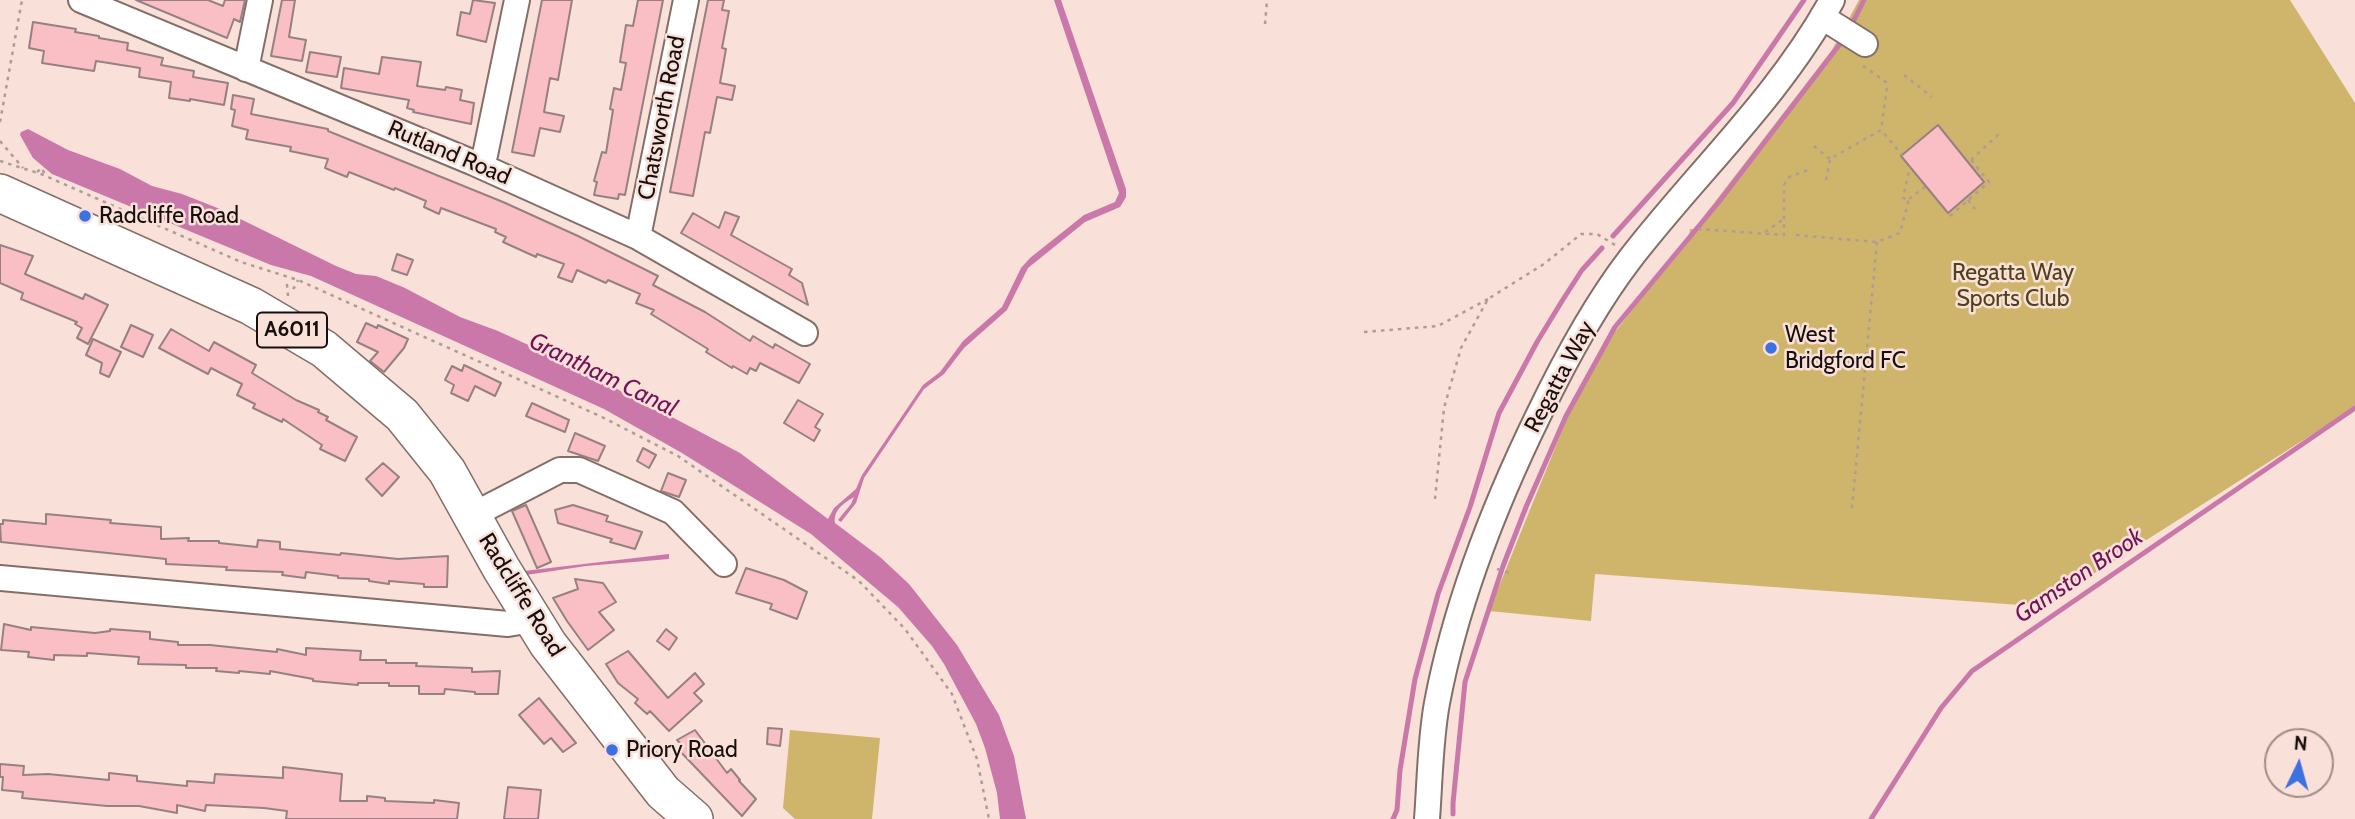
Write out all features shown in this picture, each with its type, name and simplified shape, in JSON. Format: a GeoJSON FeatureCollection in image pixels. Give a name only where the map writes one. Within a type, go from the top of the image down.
{"type":"FeatureCollection","features":[{"type":"Feature","properties":{"kind":"highway","name":"Radcliffe Road"},"geometry":{"type":"LineString","coordinates":[[12,180],[251,306],[324,349],[402,415],[447,471],[533,620],[663,792],[694,819]]}},
{"type":"Feature","properties":{"kind":"highway","name":"Radcliffe Road"},"geometry":{"type":"LineString","coordinates":[[595,704],[642,745],[674,780],[717,819]]}},
{"type":"Feature","properties":{"kind":"street","name":"Rutland Road"},"geometry":{"type":"LineString","coordinates":[[81,0],[474,163],[638,237],[805,333]]}},
{"type":"Feature","properties":{"kind":"street"},"geometry":{"type":"LineString","coordinates":[[247,69],[260,0]]}},
{"type":"Feature","properties":{"kind":"street"},"geometry":{"type":"LineString","coordinates":[[474,163],[485,155],[517,0]]}},
{"type":"Feature","properties":{"kind":"street","name":"Chatsworth Road"},"geometry":{"type":"LineString","coordinates":[[638,237],[686,0]]}},
{"type":"Feature","properties":{"kind":"street"},"geometry":{"type":"LineString","coordinates":[[1827,8],[1855,43]]}},
{"type":"Feature","properties":{"kind":"street","name":"Regatta Way"},"geometry":{"type":"LineString","coordinates":[[1427,819],[1437,705],[1464,595],[1511,472],[1566,358],[1632,257],[1739,133],[1805,45],[1827,8]]}},
{"type":"Feature","properties":{"kind":"street"},"geometry":{"type":"LineString","coordinates":[[473,515],[560,470],[579,470],[673,512],[724,564]]}},
{"type":"Feature","properties":{"kind":"street"},"geometry":{"type":"LineString","coordinates":[[0,578],[508,624],[533,620]]}},
{"type":"Feature","properties":{"kind":"path"},"geometry":{"type":"LineString","coordinates":[[0,122],[22,0]]}},
{"type":"Feature","properties":{"kind":"path"},"geometry":{"type":"LineString","coordinates":[[1265,24],[1267,0]]}},
{"type":"Feature","properties":{"kind":"path"},"geometry":{"type":"LineString","coordinates":[[1855,43],[1886,82],[1881,130],[1902,155]]}},
{"type":"Feature","properties":{"kind":"path"},"geometry":{"type":"LineString","coordinates":[[1904,75],[1932,97]]}},
{"type":"Feature","properties":{"kind":"path"},"geometry":{"type":"LineString","coordinates":[[1826,180],[1830,159],[1881,130]]}},
{"type":"Feature","properties":{"kind":"path"},"geometry":{"type":"LineString","coordinates":[[1971,160],[2001,132]]}},
{"type":"Feature","properties":{"kind":"path"},"geometry":{"type":"LineString","coordinates":[[0,141],[12,180]]}},
{"type":"Feature","properties":{"kind":"path"},"geometry":{"type":"LineString","coordinates":[[1814,146],[1830,159]]}},
{"type":"Feature","properties":{"kind":"path"},"geometry":{"type":"LineString","coordinates":[[1950,216],[1989,182],[1968,156]]}},
{"type":"Feature","properties":{"kind":"path"},"geometry":{"type":"LineString","coordinates":[[0,161],[12,180]]}},
{"type":"Feature","properties":{"kind":"path"},"geometry":{"type":"LineString","coordinates":[[1909,199],[1903,198],[1910,167]]}},
{"type":"Feature","properties":{"kind":"path"},"geometry":{"type":"LineString","coordinates":[[12,180],[42,168],[45,176],[242,262],[298,280],[602,417],[675,454],[859,582],[905,629],[951,694],[977,759],[989,819]]}},
{"type":"Feature","properties":{"kind":"path"},"geometry":{"type":"LineString","coordinates":[[1698,229],[1784,235],[1784,185],[1789,177],[1808,170]]}},
{"type":"Feature","properties":{"kind":"path"},"geometry":{"type":"LineString","coordinates":[[1796,235],[1877,242],[1900,233],[1909,199],[1926,186]]}},
{"type":"Feature","properties":{"kind":"path"},"geometry":{"type":"LineString","coordinates":[[1968,200],[1975,209]]}},
{"type":"Feature","properties":{"kind":"path"},"geometry":{"type":"LineString","coordinates":[[1763,234],[1785,218]]}},
{"type":"Feature","properties":{"kind":"path"},"geometry":{"type":"LineString","coordinates":[[1364,332],[1438,326],[1544,264],[1581,234],[1597,234],[1622,249]]}},
{"type":"Feature","properties":{"kind":"path"},"geometry":{"type":"LineString","coordinates":[[1852,508],[1877,242]]}},
{"type":"Feature","properties":{"kind":"path"},"geometry":{"type":"LineString","coordinates":[[289,303],[287,285],[295,288],[298,280]]}},
{"type":"Feature","properties":{"kind":"path"},"geometry":{"type":"LineString","coordinates":[[1435,499],[1444,408],[1461,348],[1488,299]]}},
{"type":"Feature","properties":{"kind":"path"},"geometry":{"type":"LineString","coordinates":[[1504,572],[1513,574]]}},
{"type":"Feature","properties":{"kind":"green space","name":"Regatta Way Sports Club"},"geometry":{"type":"Polygon","coordinates":[[[1859,0],[2290,0],[2355,103],[2355,407],[2087,578],[2034,606],[1595,574],[1591,621],[1489,611],[1570,411],[1615,332],[1689,236],[1690,229],[1694,229],[1832,50],[1859,0]]]}},
{"type":"Feature","properties":{"kind":"green space"},"geometry":{"type":"Polygon","coordinates":[[[790,730],[880,738],[872,819],[795,819],[783,808],[790,730]]]}},
{"type":"Feature","properties":{"kind":"shaded area","name":"Grantham Canal"},"geometry":{"type":"Polygon","coordinates":[[[1054,0],[1061,0],[1126,189],[1126,197],[1120,207],[1085,222],[1028,268],[1007,310],[964,348],[944,374],[924,389],[864,478],[856,503],[841,522],[838,520],[854,497],[840,507],[835,518],[835,523],[880,557],[909,584],[957,645],[999,715],[1014,756],[1026,819],[1000,819],[997,793],[976,724],[932,646],[898,607],[811,534],[682,453],[604,409],[311,276],[271,265],[52,174],[33,158],[20,135],[28,129],[68,150],[120,169],[152,186],[220,209],[336,266],[356,274],[376,276],[405,288],[460,317],[498,331],[598,377],[643,405],[670,416],[740,453],[828,519],[834,508],[856,489],[862,475],[923,385],[940,372],[963,341],[1002,307],[1021,268],[1084,215],[1115,202],[1119,193],[1054,0]]]}},
{"type":"Feature","properties":{"kind":"shaded area"},"geometry":{"type":"Polygon","coordinates":[[[669,554],[669,559],[586,566],[526,575],[524,571],[669,554]]]}},
{"type":"Feature","properties":{"kind":"building"},"geometry":{"type":"Polygon","coordinates":[[[136,0],[208,0],[223,6],[225,0],[245,0],[240,22],[234,19],[227,38],[136,0]]]}},
{"type":"Feature","properties":{"kind":"building"},"geometry":{"type":"Polygon","coordinates":[[[282,0],[295,0],[289,37],[306,40],[302,61],[271,56],[282,0]]]}},
{"type":"Feature","properties":{"kind":"building"},"geometry":{"type":"Polygon","coordinates":[[[473,0],[495,3],[486,42],[457,35],[461,12],[470,14],[473,0]]]}},
{"type":"Feature","properties":{"kind":"building"},"geometry":{"type":"Polygon","coordinates":[[[542,0],[572,0],[558,80],[550,78],[544,112],[564,116],[560,132],[540,128],[534,156],[512,152],[542,0]]]}},
{"type":"Feature","properties":{"kind":"building"},"geometry":{"type":"Polygon","coordinates":[[[638,0],[663,0],[625,195],[619,194],[618,199],[594,195],[597,182],[594,181],[602,152],[606,153],[614,88],[621,90],[626,63],[620,62],[626,25],[633,26],[638,0]]]}},
{"type":"Feature","properties":{"kind":"building"},"geometry":{"type":"Polygon","coordinates":[[[708,0],[724,0],[722,10],[729,11],[722,48],[726,49],[720,83],[735,86],[732,100],[717,97],[710,133],[705,132],[693,196],[670,192],[708,0]]]}},
{"type":"Feature","properties":{"kind":"building"},"geometry":{"type":"Polygon","coordinates":[[[33,22],[76,29],[75,32],[128,43],[127,50],[163,58],[161,65],[194,71],[193,77],[228,83],[224,105],[169,98],[171,82],[139,77],[140,68],[96,61],[94,71],[42,63],[44,51],[29,48],[33,22]]]}},
{"type":"Feature","properties":{"kind":"building"},"geometry":{"type":"Polygon","coordinates":[[[310,52],[341,57],[337,77],[306,72],[310,52]]]}},
{"type":"Feature","properties":{"kind":"building"},"geometry":{"type":"Polygon","coordinates":[[[382,57],[421,62],[417,86],[462,90],[460,100],[474,103],[471,124],[413,112],[414,110],[407,108],[409,100],[341,88],[344,68],[379,74],[382,57]]]}},
{"type":"Feature","properties":{"kind":"building"},"geometry":{"type":"Polygon","coordinates":[[[233,95],[254,99],[251,114],[328,129],[578,236],[658,276],[653,285],[705,312],[750,341],[753,336],[773,348],[775,344],[810,364],[799,383],[760,363],[756,371],[750,368],[747,374],[733,366],[732,368],[706,352],[708,349],[651,314],[654,310],[636,303],[640,294],[577,270],[572,282],[558,277],[564,264],[537,254],[536,257],[503,242],[506,237],[495,232],[496,229],[441,208],[439,214],[424,207],[426,201],[395,188],[394,190],[349,172],[347,177],[325,168],[328,159],[290,151],[291,147],[246,139],[248,130],[232,126],[235,110],[231,109],[233,95]]]}},
{"type":"Feature","properties":{"kind":"building"},"geometry":{"type":"Polygon","coordinates":[[[1938,125],[1984,182],[1948,213],[1901,156],[1938,125]]]}},
{"type":"Feature","properties":{"kind":"building"},"geometry":{"type":"Polygon","coordinates":[[[725,212],[739,217],[731,235],[792,269],[789,275],[802,283],[808,305],[681,233],[693,213],[719,228],[725,212]]]}},
{"type":"Feature","properties":{"kind":"building"},"geometry":{"type":"Polygon","coordinates":[[[0,245],[33,256],[25,274],[83,299],[85,294],[108,305],[88,344],[77,338],[82,328],[75,324],[77,322],[21,299],[23,293],[0,283],[0,245]]]}},
{"type":"Feature","properties":{"kind":"building"},"geometry":{"type":"Polygon","coordinates":[[[397,254],[413,260],[407,275],[392,270],[397,254]]]}},
{"type":"Feature","properties":{"kind":"building"},"geometry":{"type":"Polygon","coordinates":[[[366,323],[377,328],[378,325],[408,339],[384,372],[370,361],[378,352],[357,342],[366,323]]]}},
{"type":"Feature","properties":{"kind":"building"},"geometry":{"type":"Polygon","coordinates":[[[131,325],[153,335],[143,357],[121,347],[131,325]]]}},
{"type":"Feature","properties":{"kind":"building"},"geometry":{"type":"Polygon","coordinates":[[[171,329],[209,351],[214,342],[256,365],[252,373],[296,400],[319,410],[318,412],[328,417],[326,420],[357,437],[345,461],[320,449],[322,445],[283,419],[282,422],[253,408],[255,404],[237,395],[242,384],[211,368],[208,374],[159,348],[171,329]]]}},
{"type":"Feature","properties":{"kind":"building"},"geometry":{"type":"Polygon","coordinates":[[[93,339],[121,352],[109,377],[100,373],[102,363],[86,355],[93,339]]]}},
{"type":"Feature","properties":{"kind":"building"},"geometry":{"type":"Polygon","coordinates":[[[464,365],[501,383],[495,396],[475,386],[468,401],[451,393],[454,385],[445,380],[452,366],[462,371],[464,365]]]}},
{"type":"Feature","properties":{"kind":"building"},"geometry":{"type":"Polygon","coordinates":[[[798,400],[823,414],[815,427],[820,430],[814,441],[784,423],[798,400]]]}},
{"type":"Feature","properties":{"kind":"building"},"geometry":{"type":"Polygon","coordinates":[[[532,403],[569,420],[565,432],[526,416],[532,403]]]}},
{"type":"Feature","properties":{"kind":"building"},"geometry":{"type":"Polygon","coordinates":[[[575,433],[605,446],[598,461],[568,451],[575,433]]]}},
{"type":"Feature","properties":{"kind":"building"},"geometry":{"type":"Polygon","coordinates":[[[643,448],[656,455],[649,468],[637,461],[643,448]]]}},
{"type":"Feature","properties":{"kind":"building"},"geometry":{"type":"Polygon","coordinates":[[[383,463],[399,477],[382,496],[366,479],[383,463]]]}},
{"type":"Feature","properties":{"kind":"building"},"geometry":{"type":"Polygon","coordinates":[[[668,473],[686,480],[679,497],[661,491],[668,473]]]}},
{"type":"Feature","properties":{"kind":"building"},"geometry":{"type":"Polygon","coordinates":[[[526,505],[551,562],[537,568],[512,511],[526,505]]]}},
{"type":"Feature","properties":{"kind":"building"},"geometry":{"type":"Polygon","coordinates":[[[573,505],[608,516],[606,521],[642,532],[635,549],[610,542],[612,539],[558,523],[555,510],[573,505]]]}},
{"type":"Feature","properties":{"kind":"building"},"geometry":{"type":"Polygon","coordinates":[[[46,514],[161,527],[161,539],[189,538],[188,541],[219,541],[257,547],[258,540],[280,542],[280,549],[398,559],[448,556],[447,587],[424,587],[424,584],[389,581],[389,584],[306,572],[305,578],[282,575],[283,572],[166,564],[166,559],[1,542],[0,524],[3,524],[3,520],[46,524],[46,514]]]}},
{"type":"Feature","properties":{"kind":"building"},"geometry":{"type":"Polygon","coordinates":[[[746,568],[784,580],[807,592],[797,619],[770,609],[772,604],[736,593],[746,568]]]}},
{"type":"Feature","properties":{"kind":"building"},"geometry":{"type":"Polygon","coordinates":[[[575,579],[603,583],[616,602],[599,612],[614,630],[588,650],[553,598],[578,589],[575,579]]]}},
{"type":"Feature","properties":{"kind":"building"},"geometry":{"type":"Polygon","coordinates":[[[4,624],[31,630],[31,627],[95,633],[110,629],[150,632],[150,639],[178,642],[178,645],[210,645],[277,652],[277,649],[306,655],[306,648],[361,651],[360,660],[472,668],[472,672],[500,671],[498,694],[475,694],[445,689],[444,694],[419,694],[419,686],[389,686],[389,683],[358,685],[313,681],[270,671],[270,674],[239,673],[216,671],[217,668],[186,668],[186,665],[138,664],[139,657],[87,653],[87,656],[54,655],[54,660],[28,657],[29,652],[1,650],[4,624]]]}},
{"type":"Feature","properties":{"kind":"building"},"geometry":{"type":"Polygon","coordinates":[[[666,629],[677,638],[669,650],[657,641],[666,629]]]}},
{"type":"Feature","properties":{"kind":"building"},"geometry":{"type":"Polygon","coordinates":[[[628,651],[668,698],[695,673],[704,684],[694,693],[702,701],[669,731],[650,711],[647,714],[635,703],[638,699],[618,683],[606,664],[628,651]]]}},
{"type":"Feature","properties":{"kind":"building"},"geometry":{"type":"Polygon","coordinates":[[[539,698],[576,743],[563,752],[551,738],[544,744],[519,715],[539,698]]]}},
{"type":"Feature","properties":{"kind":"building"},"geometry":{"type":"Polygon","coordinates":[[[768,728],[782,729],[780,746],[767,744],[768,728]]]}},
{"type":"Feature","properties":{"kind":"building"},"geometry":{"type":"Polygon","coordinates":[[[695,730],[727,773],[731,769],[756,799],[742,816],[677,748],[681,744],[677,740],[695,730]]]}},
{"type":"Feature","properties":{"kind":"building"},"geometry":{"type":"Polygon","coordinates":[[[0,764],[24,766],[23,775],[48,774],[109,780],[109,773],[137,776],[137,781],[187,786],[187,781],[214,783],[215,774],[283,778],[283,767],[342,774],[340,801],[367,801],[367,796],[385,798],[385,801],[434,803],[434,800],[459,803],[457,819],[286,819],[287,811],[206,805],[205,811],[177,805],[177,813],[139,806],[107,806],[22,798],[23,792],[2,790],[0,764]]]}},
{"type":"Feature","properties":{"kind":"building"},"geometry":{"type":"Polygon","coordinates":[[[508,787],[541,790],[538,819],[504,819],[508,787]]]}},
{"type":"Feature","properties":{"kind":"waterway"},"geometry":{"type":"LineString","coordinates":[[1613,236],[1733,103],[1804,0]]}},
{"type":"Feature","properties":{"kind":"waterway"},"geometry":{"type":"LineString","coordinates":[[1850,28],[1864,0]]}},
{"type":"Feature","properties":{"kind":"waterway"},"geometry":{"type":"LineString","coordinates":[[1453,814],[1465,682],[1503,566],[1566,416],[1615,327],[1718,203],[1843,40]]}},
{"type":"Feature","properties":{"kind":"waterway"},"geometry":{"type":"LineString","coordinates":[[1393,819],[1397,810],[1400,770],[1415,679],[1438,594],[1470,507],[1499,413],[1562,301],[1582,270],[1602,248]]}},
{"type":"Feature","properties":{"kind":"waterway","name":"Gamston Brook"},"geometry":{"type":"LineString","coordinates":[[1871,819],[1941,708],[1972,671],[2355,408]]}},
{"type":"Feature","properties":{"kind":"place","name":"Radcliffe Road"},"geometry":{"type":"Point","coordinates":[85,216]}},
{"type":"Feature","properties":{"kind":"place","name":"West Bridgford FC"},"geometry":{"type":"Point","coordinates":[1771,348]}},
{"type":"Feature","properties":{"kind":"place","name":"Priory Road"},"geometry":{"type":"Point","coordinates":[612,750]}}]}
